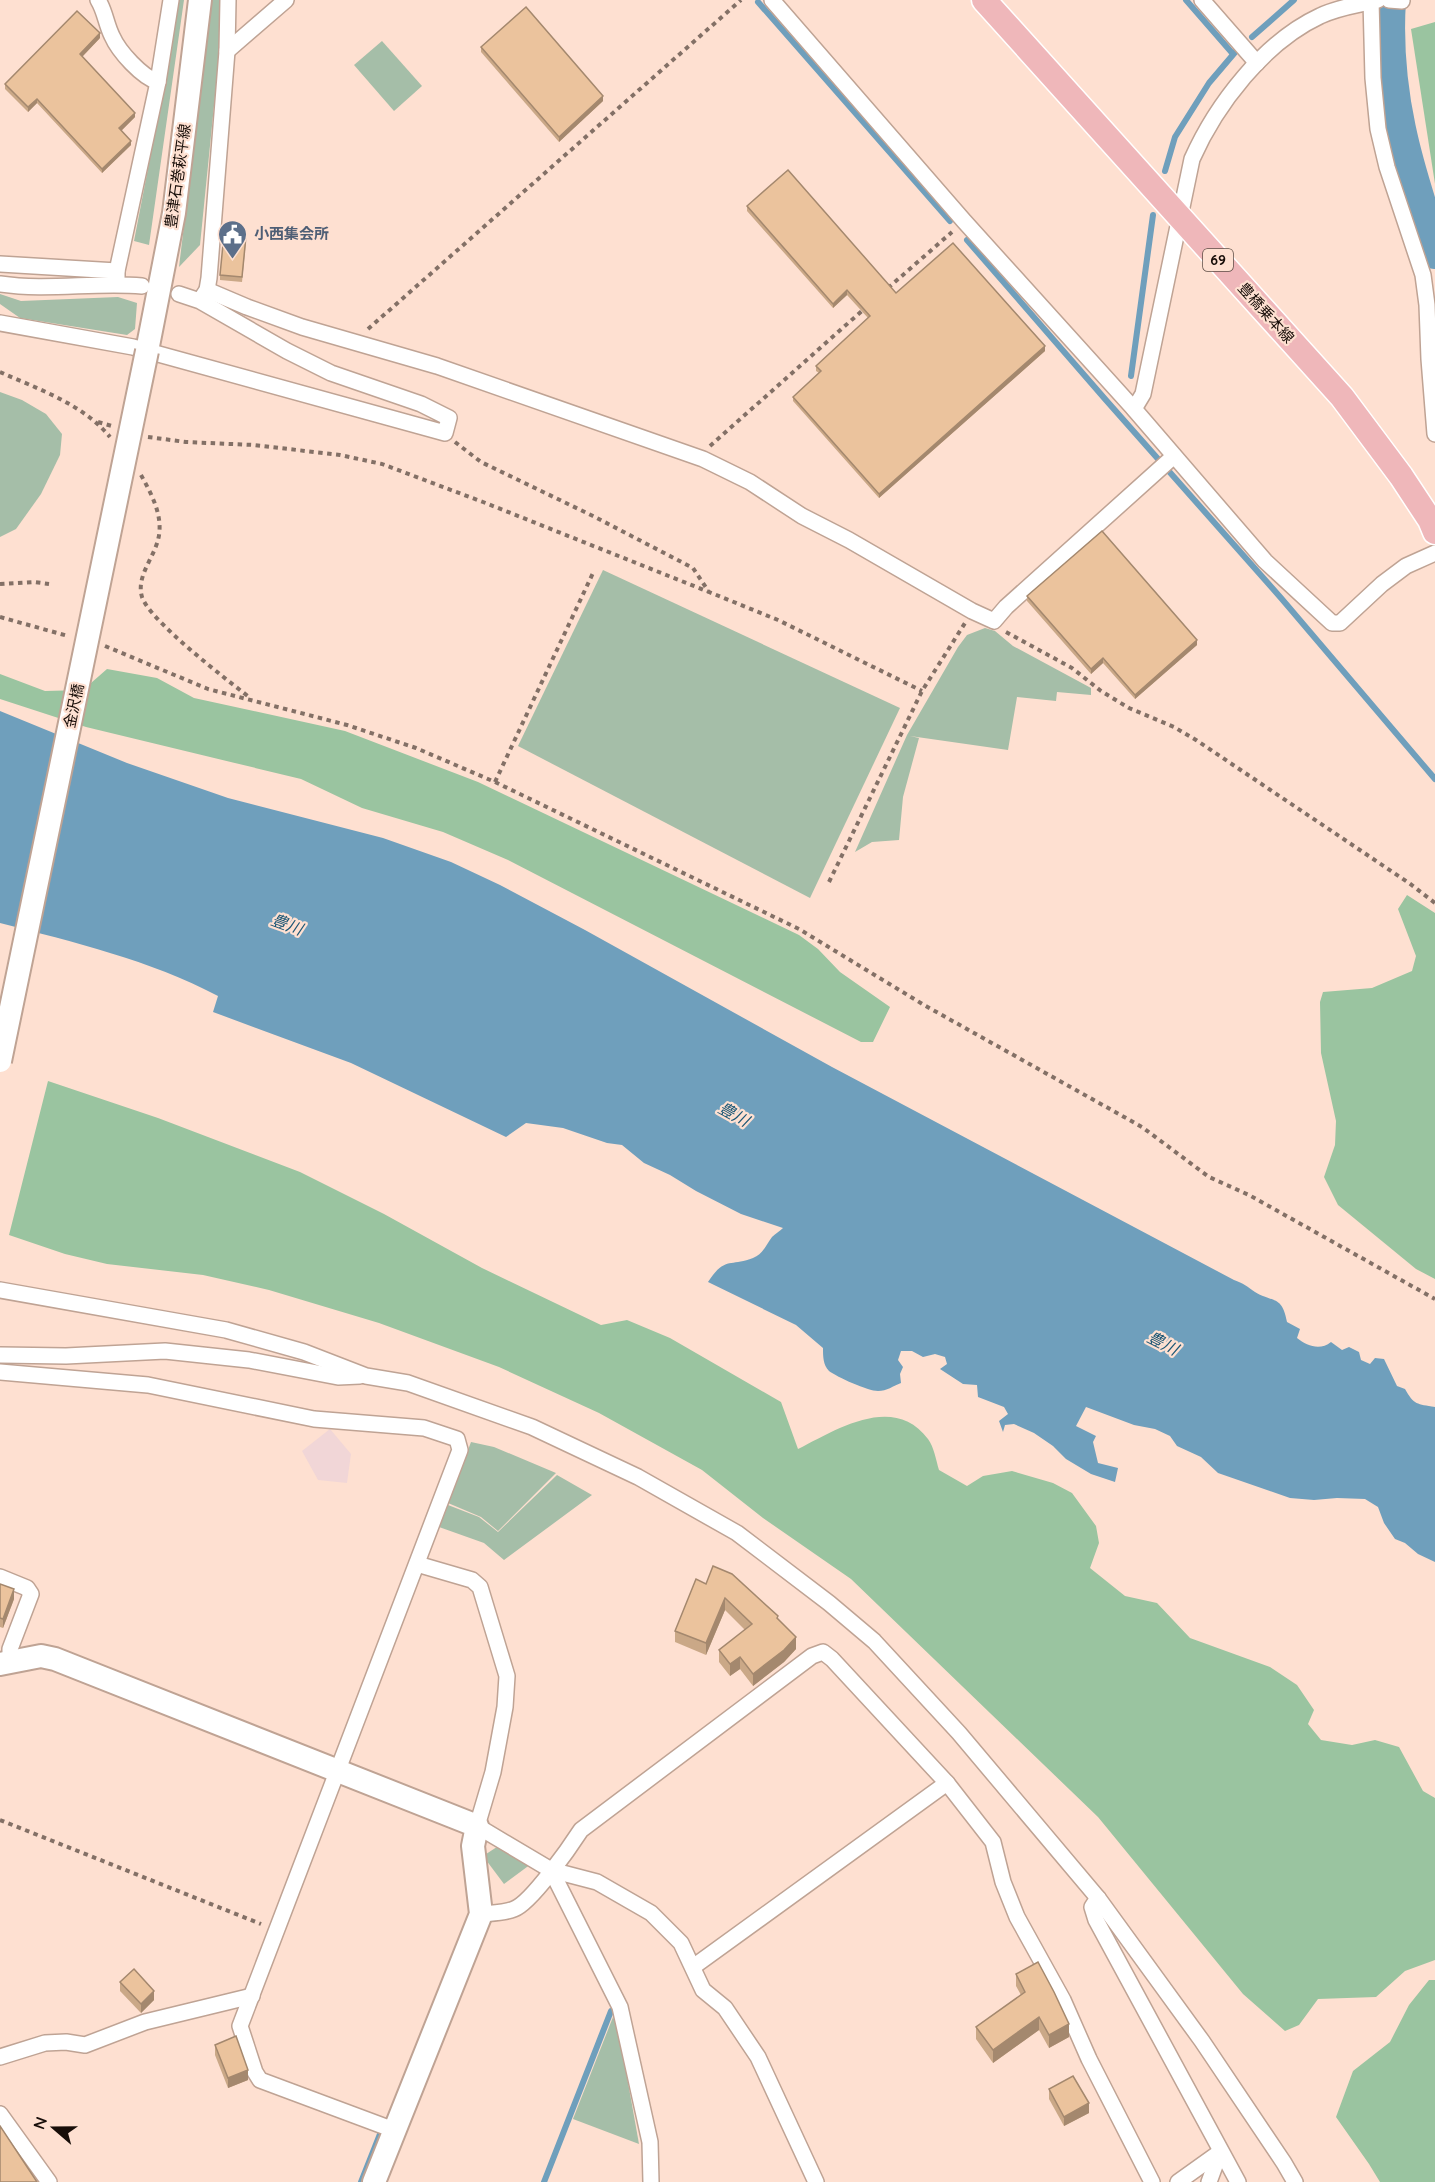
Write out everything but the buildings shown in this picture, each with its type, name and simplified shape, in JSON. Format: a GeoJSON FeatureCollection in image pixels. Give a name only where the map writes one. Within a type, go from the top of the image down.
{"type":"FeatureCollection","features":[{"type":"Feature","properties":{"kind":"main road","name":"豊津石巻萩平線"},"geometry":{"type":"LineString","coordinates":[[147,351],[174,213],[200,0]]}},
{"type":"Feature","properties":{"kind":"main road","name":"豊橋乗本線"},"geometry":{"type":"LineString","coordinates":[[984,0],[1342,397],[1433,520]]}},
{"type":"Feature","properties":{"kind":"main road","name":"金沢橋"},"geometry":{"type":"LineString","coordinates":[[0,1061],[147,351]]}},
{"type":"Feature","properties":{"kind":"main road"},"geometry":{"type":"LineString","coordinates":[[5,1663],[41,1656],[55,1659],[477,1826],[473,1846],[481,1914],[374,2182]]}},
{"type":"Feature","properties":{"kind":"street"},"geometry":{"type":"LineString","coordinates":[[99,0],[112,37],[123,53],[147,79],[158,82]]}},
{"type":"Feature","properties":{"kind":"street"},"geometry":{"type":"LineString","coordinates":[[117,278],[158,82],[171,0]]}},
{"type":"Feature","properties":{"kind":"street"},"geometry":{"type":"LineString","coordinates":[[203,296],[209,278],[227,51],[228,0]]}},
{"type":"Feature","properties":{"kind":"street"},"geometry":{"type":"LineString","coordinates":[[227,51],[286,0]]}},
{"type":"Feature","properties":{"kind":"street"},"geometry":{"type":"LineString","coordinates":[[772,0],[964,221],[1134,409],[1173,457],[1266,561],[1332,623],[1340,622],[1382,584],[1406,566],[1435,553]]}},
{"type":"Feature","properties":{"kind":"street"},"geometry":{"type":"LineString","coordinates":[[1202,0],[1257,63]]}},
{"type":"Feature","properties":{"kind":"street"},"geometry":{"type":"LineString","coordinates":[[1134,409],[1143,394],[1192,159],[1204,132],[1232,90],[1257,63],[1292,33],[1318,17],[1342,7],[1373,0],[1373,78],[1378,129],[1387,167],[1423,275],[1435,434]]}},
{"type":"Feature","properties":{"kind":"street"},"geometry":{"type":"LineString","coordinates":[[0,264],[117,278],[142,286]]}},
{"type":"Feature","properties":{"kind":"street"},"geometry":{"type":"LineString","coordinates":[[0,284],[27,288],[117,278]]}},
{"type":"Feature","properties":{"kind":"street"},"geometry":{"type":"LineString","coordinates":[[179,294],[203,296],[247,308],[302,327],[437,366],[703,459],[750,482],[802,516],[994,621],[1006,607],[1173,457]]}},
{"type":"Feature","properties":{"kind":"street"},"geometry":{"type":"LineString","coordinates":[[0,323],[134,347],[445,434],[449,418],[421,404],[331,373],[286,351],[203,296]]}},
{"type":"Feature","properties":{"kind":"street"},"geometry":{"type":"LineString","coordinates":[[0,1290],[226,1330],[304,1352],[366,1376]]}},
{"type":"Feature","properties":{"kind":"street"},"geometry":{"type":"LineString","coordinates":[[0,1355],[66,1356],[165,1352],[249,1360],[338,1377],[366,1376],[408,1383],[532,1427],[638,1477],[737,1533],[829,1603],[874,1641],[959,1733],[1098,1898],[1203,2041],[1295,2182]]}},
{"type":"Feature","properties":{"kind":"street"},"geometry":{"type":"LineString","coordinates":[[0,1372],[148,1385],[314,1419],[424,1428],[457,1438],[460,1450],[240,2026],[255,2072],[260,2080],[394,2130]]}},
{"type":"Feature","properties":{"kind":"street"},"geometry":{"type":"LineString","coordinates":[[417,1564],[472,1580],[480,1587],[507,1676],[503,1718],[492,1772],[477,1826],[550,1870],[597,1882],[651,1913],[681,1943],[703,1990],[725,2008],[758,2056],[816,2182]]}},
{"type":"Feature","properties":{"kind":"street"},"geometry":{"type":"LineString","coordinates":[[0,1577],[27,1588],[31,1594],[5,1663]]}},
{"type":"Feature","properties":{"kind":"street"},"geometry":{"type":"LineString","coordinates":[[481,1914],[514,1910],[528,1901],[581,1830],[812,1656],[824,1652],[947,1784],[993,1842],[1003,1882],[1017,1917],[1063,2000],[1089,2060],[1152,2182]]}},
{"type":"Feature","properties":{"kind":"street"},"geometry":{"type":"LineString","coordinates":[[693,1967],[947,1784]]}},
{"type":"Feature","properties":{"kind":"street"},"geometry":{"type":"LineString","coordinates":[[550,1870],[620,2007],[650,2142],[651,2182]]}},
{"type":"Feature","properties":{"kind":"street"},"geometry":{"type":"LineString","coordinates":[[1098,1898],[1092,1907],[1096,1920],[1238,2182]]}},
{"type":"Feature","properties":{"kind":"street"},"geometry":{"type":"LineString","coordinates":[[0,2057],[45,2043],[66,2042],[85,2045],[145,2022],[252,1996]]}},
{"type":"Feature","properties":{"kind":"street"},"geometry":{"type":"LineString","coordinates":[[0,2114],[49,2182]]}},
{"type":"Feature","properties":{"kind":"street"},"geometry":{"type":"LineString","coordinates":[[1178,2182],[1220,2152]]}},
{"type":"Feature","properties":{"kind":"street"},"geometry":{"type":"LineString","coordinates":[[1209,2182],[1220,2152]]}},
{"type":"Feature","properties":{"kind":"path"},"geometry":{"type":"LineString","coordinates":[[361,344],[366,331],[741,0]]}},
{"type":"Feature","properties":{"kind":"path"},"geometry":{"type":"LineString","coordinates":[[885,291],[964,221]]}},
{"type":"Feature","properties":{"kind":"path"},"geometry":{"type":"LineString","coordinates":[[703,459],[708,448],[867,307]]}},
{"type":"Feature","properties":{"kind":"path"},"geometry":{"type":"LineString","coordinates":[[0,372],[54,396],[98,423],[113,440]]}},
{"type":"Feature","properties":{"kind":"path"},"geometry":{"type":"LineString","coordinates":[[98,423],[118,428]]}},
{"type":"Feature","properties":{"kind":"path"},"geometry":{"type":"LineString","coordinates":[[139,434],[186,442],[254,445],[340,455],[382,464],[778,620],[922,691]]}},
{"type":"Feature","properties":{"kind":"path"},"geometry":{"type":"LineString","coordinates":[[445,434],[481,462],[693,568],[709,592]]}},
{"type":"Feature","properties":{"kind":"path"},"geometry":{"type":"LineString","coordinates":[[135,467],[150,492],[160,520],[158,540],[141,581],[141,596],[148,610],[215,672],[249,698]]}},
{"type":"Feature","properties":{"kind":"path"},"geometry":{"type":"LineString","coordinates":[[495,783],[593,573]]}},
{"type":"Feature","properties":{"kind":"path"},"geometry":{"type":"LineString","coordinates":[[0,584],[34,582],[49,584]]}},
{"type":"Feature","properties":{"kind":"path"},"geometry":{"type":"LineString","coordinates":[[829,882],[922,691],[972,611]]}},
{"type":"Feature","properties":{"kind":"path"},"geometry":{"type":"LineString","coordinates":[[0,617],[70,637]]}},
{"type":"Feature","properties":{"kind":"path"},"geometry":{"type":"LineString","coordinates":[[994,621],[1011,636],[1072,668],[1101,691],[1129,708],[1174,727],[1196,740],[1435,903]]}},
{"type":"Feature","properties":{"kind":"path"},"geometry":{"type":"LineString","coordinates":[[101,645],[208,688],[347,725],[416,748],[495,783],[800,929],[924,1005],[1142,1126],[1209,1177],[1284,1215],[1435,1299]]}},
{"type":"Feature","properties":{"kind":"path"},"geometry":{"type":"LineString","coordinates":[[0,1820],[277,1930]]}},
{"type":"Feature","properties":{"kind":"shaded area"},"geometry":{"type":"Polygon","coordinates":[[[330,1429],[351,1454],[347,1483],[318,1480],[302,1451],[330,1429]]]}},
{"type":"Feature","properties":{"kind":"green space"},"geometry":{"type":"Polygon","coordinates":[[[177,0],[184,0],[149,245],[134,241],[162,96],[177,0]]]}},
{"type":"Feature","properties":{"kind":"green space"},"geometry":{"type":"Polygon","coordinates":[[[211,0],[221,0],[218,66],[200,245],[179,267],[211,0]]]}},
{"type":"Feature","properties":{"kind":"green space"},"geometry":{"type":"Polygon","coordinates":[[[1435,22],[1435,184],[1411,29],[1435,22]]]}},
{"type":"Feature","properties":{"kind":"green space"},"geometry":{"type":"Polygon","coordinates":[[[382,41],[422,86],[394,111],[354,65],[382,41]]]}},
{"type":"Feature","properties":{"kind":"green space"},"geometry":{"type":"Polygon","coordinates":[[[0,294],[21,301],[118,297],[137,303],[135,329],[127,335],[20,318],[0,304],[0,294]]]}},
{"type":"Feature","properties":{"kind":"green space"},"geometry":{"type":"Polygon","coordinates":[[[0,392],[22,400],[46,414],[62,434],[60,455],[41,494],[16,529],[0,537],[0,392]]]}},
{"type":"Feature","properties":{"kind":"green space"},"geometry":{"type":"Polygon","coordinates":[[[603,570],[900,708],[810,898],[518,746],[603,570]]]}},
{"type":"Feature","properties":{"kind":"green space"},"geometry":{"type":"Polygon","coordinates":[[[985,628],[995,631],[1013,646],[1091,688],[1091,695],[1057,692],[1056,701],[1017,697],[1008,750],[910,736],[919,738],[903,797],[899,840],[872,842],[855,852],[907,735],[958,647],[967,635],[985,628]]]}},
{"type":"Feature","properties":{"kind":"green space"},"geometry":{"type":"Polygon","coordinates":[[[107,669],[157,678],[194,698],[345,731],[478,782],[799,935],[818,949],[840,972],[890,1007],[873,1042],[861,1042],[508,860],[443,832],[362,808],[301,779],[86,727],[0,699],[0,674],[45,691],[83,690],[107,669]]]}},
{"type":"Feature","properties":{"kind":"green space"},"geometry":{"type":"Polygon","coordinates":[[[1407,895],[1435,913],[1435,1279],[1416,1269],[1338,1205],[1324,1177],[1335,1145],[1336,1121],[1321,1053],[1320,1002],[1323,992],[1372,988],[1412,971],[1416,956],[1398,909],[1407,895]]]}},
{"type":"Feature","properties":{"kind":"green space"},"geometry":{"type":"Polygon","coordinates":[[[48,1081],[158,1118],[300,1172],[384,1214],[482,1268],[601,1325],[627,1320],[670,1338],[781,1402],[798,1449],[847,1425],[865,1419],[899,1418],[914,1425],[928,1439],[939,1470],[967,1486],[983,1476],[1012,1471],[1053,1483],[1072,1493],[1096,1526],[1099,1543],[1090,1568],[1125,1596],[1157,1603],[1190,1638],[1270,1667],[1297,1685],[1314,1710],[1308,1724],[1321,1740],[1352,1745],[1375,1740],[1399,1747],[1423,1791],[1435,1798],[1435,1960],[1405,1971],[1376,1997],[1318,1999],[1299,2025],[1285,2031],[1243,1994],[1098,1817],[851,1579],[763,1518],[702,1470],[599,1413],[499,1367],[379,1323],[269,1290],[203,1275],[107,1264],[65,1254],[9,1235],[48,1081]]]}},
{"type":"Feature","properties":{"kind":"green space"},"geometry":{"type":"Polygon","coordinates":[[[471,1442],[494,1447],[556,1473],[498,1531],[481,1517],[448,1503],[471,1442]]]}},
{"type":"Feature","properties":{"kind":"green space"},"geometry":{"type":"Polygon","coordinates":[[[557,1475],[592,1495],[504,1560],[484,1543],[439,1527],[448,1505],[479,1517],[498,1532],[557,1475]]]}},
{"type":"Feature","properties":{"kind":"green space"},"geometry":{"type":"Polygon","coordinates":[[[500,1845],[531,1864],[504,1884],[483,1856],[500,1845]]]}},
{"type":"Feature","properties":{"kind":"green space"},"geometry":{"type":"Polygon","coordinates":[[[1429,1980],[1435,1980],[1435,2182],[1380,2182],[1336,2117],[1353,2071],[1390,2042],[1409,2005],[1429,1980]]]}},
{"type":"Feature","properties":{"kind":"green space"},"geometry":{"type":"Polygon","coordinates":[[[613,2017],[619,2032],[639,2144],[573,2119],[613,2017]]]}},
{"type":"Feature","properties":{"kind":"water","name":"豊川"},"geometry":{"type":"Polygon","coordinates":[[[0,711],[127,763],[228,798],[383,838],[451,862],[585,930],[832,1067],[1255,1292],[1276,1301],[1282,1307],[1287,1322],[1300,1329],[1297,1338],[1305,1343],[1318,1347],[1331,1342],[1342,1350],[1349,1347],[1359,1352],[1361,1360],[1370,1364],[1375,1358],[1384,1359],[1397,1386],[1405,1389],[1417,1403],[1435,1407],[1435,1562],[1395,1539],[1384,1523],[1378,1507],[1365,1499],[1290,1498],[1218,1473],[1201,1457],[1177,1446],[1170,1436],[1155,1429],[1134,1425],[1086,1407],[1076,1426],[1096,1436],[1093,1442],[1098,1463],[1118,1468],[1115,1482],[1091,1474],[1066,1459],[1053,1446],[1034,1433],[1014,1424],[1005,1425],[1003,1432],[999,1421],[1008,1414],[1004,1407],[978,1397],[977,1385],[963,1384],[940,1369],[947,1364],[945,1357],[935,1354],[923,1357],[912,1351],[901,1351],[898,1360],[903,1367],[900,1374],[901,1383],[878,1391],[867,1389],[839,1377],[827,1369],[824,1363],[823,1348],[796,1325],[708,1282],[724,1265],[745,1261],[762,1252],[772,1237],[783,1228],[741,1214],[696,1191],[644,1163],[622,1145],[607,1143],[563,1128],[526,1123],[506,1137],[351,1063],[213,1012],[218,996],[166,972],[111,953],[0,923],[0,711]]]}},
{"type":"Feature","properties":{"kind":"waterway"},"geometry":{"type":"LineString","coordinates":[[1186,0],[1233,54]]}},
{"type":"Feature","properties":{"kind":"waterway"},"geometry":{"type":"LineString","coordinates":[[1252,37],[1294,0]]}},
{"type":"Feature","properties":{"kind":"waterway"},"geometry":{"type":"LineString","coordinates":[[1389,0],[1388,34],[1393,98],[1406,159],[1435,252]]}},
{"type":"Feature","properties":{"kind":"waterway"},"geometry":{"type":"LineString","coordinates":[[758,2],[950,221]]}},
{"type":"Feature","properties":{"kind":"waterway"},"geometry":{"type":"LineString","coordinates":[[1165,171],[1175,137],[1209,83],[1237,50]]}},
{"type":"Feature","properties":{"kind":"waterway"},"geometry":{"type":"LineString","coordinates":[[1131,376],[1153,215]]}},
{"type":"Feature","properties":{"kind":"waterway"},"geometry":{"type":"LineString","coordinates":[[967,240],[1281,598],[1435,779]]}},
{"type":"Feature","properties":{"kind":"waterway"},"geometry":{"type":"LineString","coordinates":[[544,2182],[611,2011]]}},
{"type":"Feature","properties":{"kind":"waterway"},"geometry":{"type":"LineString","coordinates":[[361,2182],[380,2134]]}},
{"type":"Feature","properties":{"kind":"place","name":"小西集会所"},"geometry":{"type":"Point","coordinates":[233,260]}}]}
